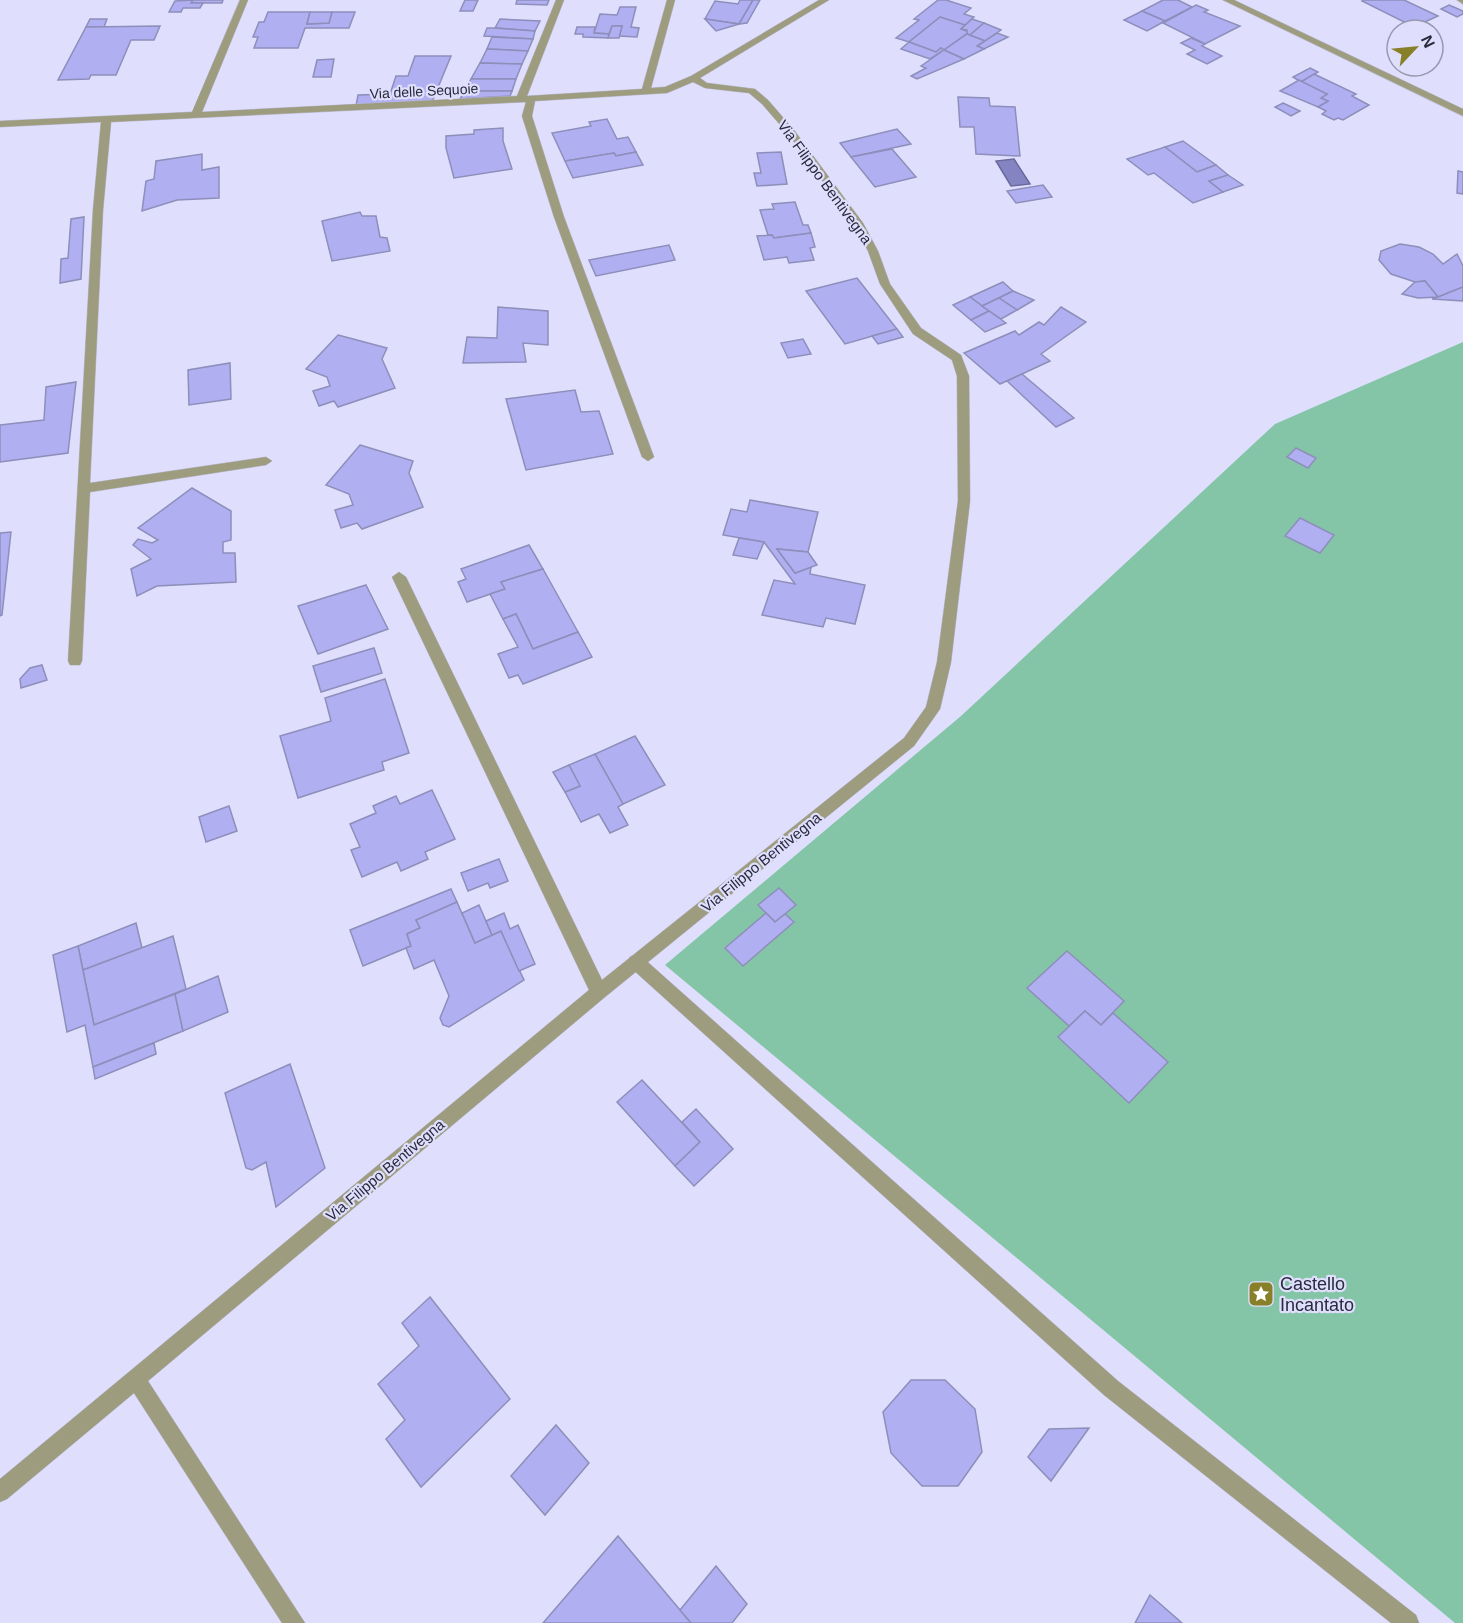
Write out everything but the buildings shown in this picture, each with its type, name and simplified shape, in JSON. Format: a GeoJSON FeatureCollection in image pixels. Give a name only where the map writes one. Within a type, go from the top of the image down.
{"type":"FeatureCollection","features":[{"type":"Feature","properties":{"kind":"street"},"geometry":{"type":"LineString","coordinates":[[196,115],[244,0]]}},
{"type":"Feature","properties":{"kind":"street"},"geometry":{"type":"LineString","coordinates":[[560,0],[526,99],[527,116],[559,217],[648,457]]}},
{"type":"Feature","properties":{"kind":"street"},"geometry":{"type":"LineString","coordinates":[[646,91],[671,0]]}},
{"type":"Feature","properties":{"kind":"street","name":"Via delle Sequoie"},"geometry":{"type":"LineString","coordinates":[[0,124],[526,99],[667,90],[694,78],[825,0]]}},
{"type":"Feature","properties":{"kind":"street"},"geometry":{"type":"LineString","coordinates":[[1227,0],[1463,113]]}},
{"type":"Feature","properties":{"kind":"street","name":"Via Filippo Bentivegna"},"geometry":{"type":"LineString","coordinates":[[0,1492],[599,992],[909,742],[933,709],[944,662],[964,501],[963,376],[957,358],[917,331],[885,284],[873,251],[858,223],[791,132],[765,102],[752,91],[705,85],[694,78]]}},
{"type":"Feature","properties":{"kind":"street"},"geometry":{"type":"LineString","coordinates":[[75,662],[98,210],[106,119]]}},
{"type":"Feature","properties":{"kind":"street"},"geometry":{"type":"LineString","coordinates":[[84,488],[266,461]]}},
{"type":"Feature","properties":{"kind":"street"},"geometry":{"type":"LineString","coordinates":[[399,577],[599,992]]}},
{"type":"Feature","properties":{"kind":"street"},"geometry":{"type":"LineString","coordinates":[[636,962],[1111,1388],[1408,1623]]}},
{"type":"Feature","properties":{"kind":"street"},"geometry":{"type":"LineString","coordinates":[[136,1379],[294,1623]]}},
{"type":"Feature","properties":{"kind":"green space","name":"Castello Incantato"},"geometry":{"type":"Polygon","coordinates":[[[1463,342],[1463,1623],[1455,1623],[665,965],[961,716],[1275,424],[1463,342]]]}},
{"type":"Feature","properties":{"kind":"water"},"geometry":{"type":"Polygon","coordinates":[[[1014,159],[1030,184],[1011,186],[996,161],[1014,159]]]}},
{"type":"Feature","properties":{"kind":"place","name":"Castello Incantato"},"geometry":{"type":"Point","coordinates":[1261,1294]}}]}
